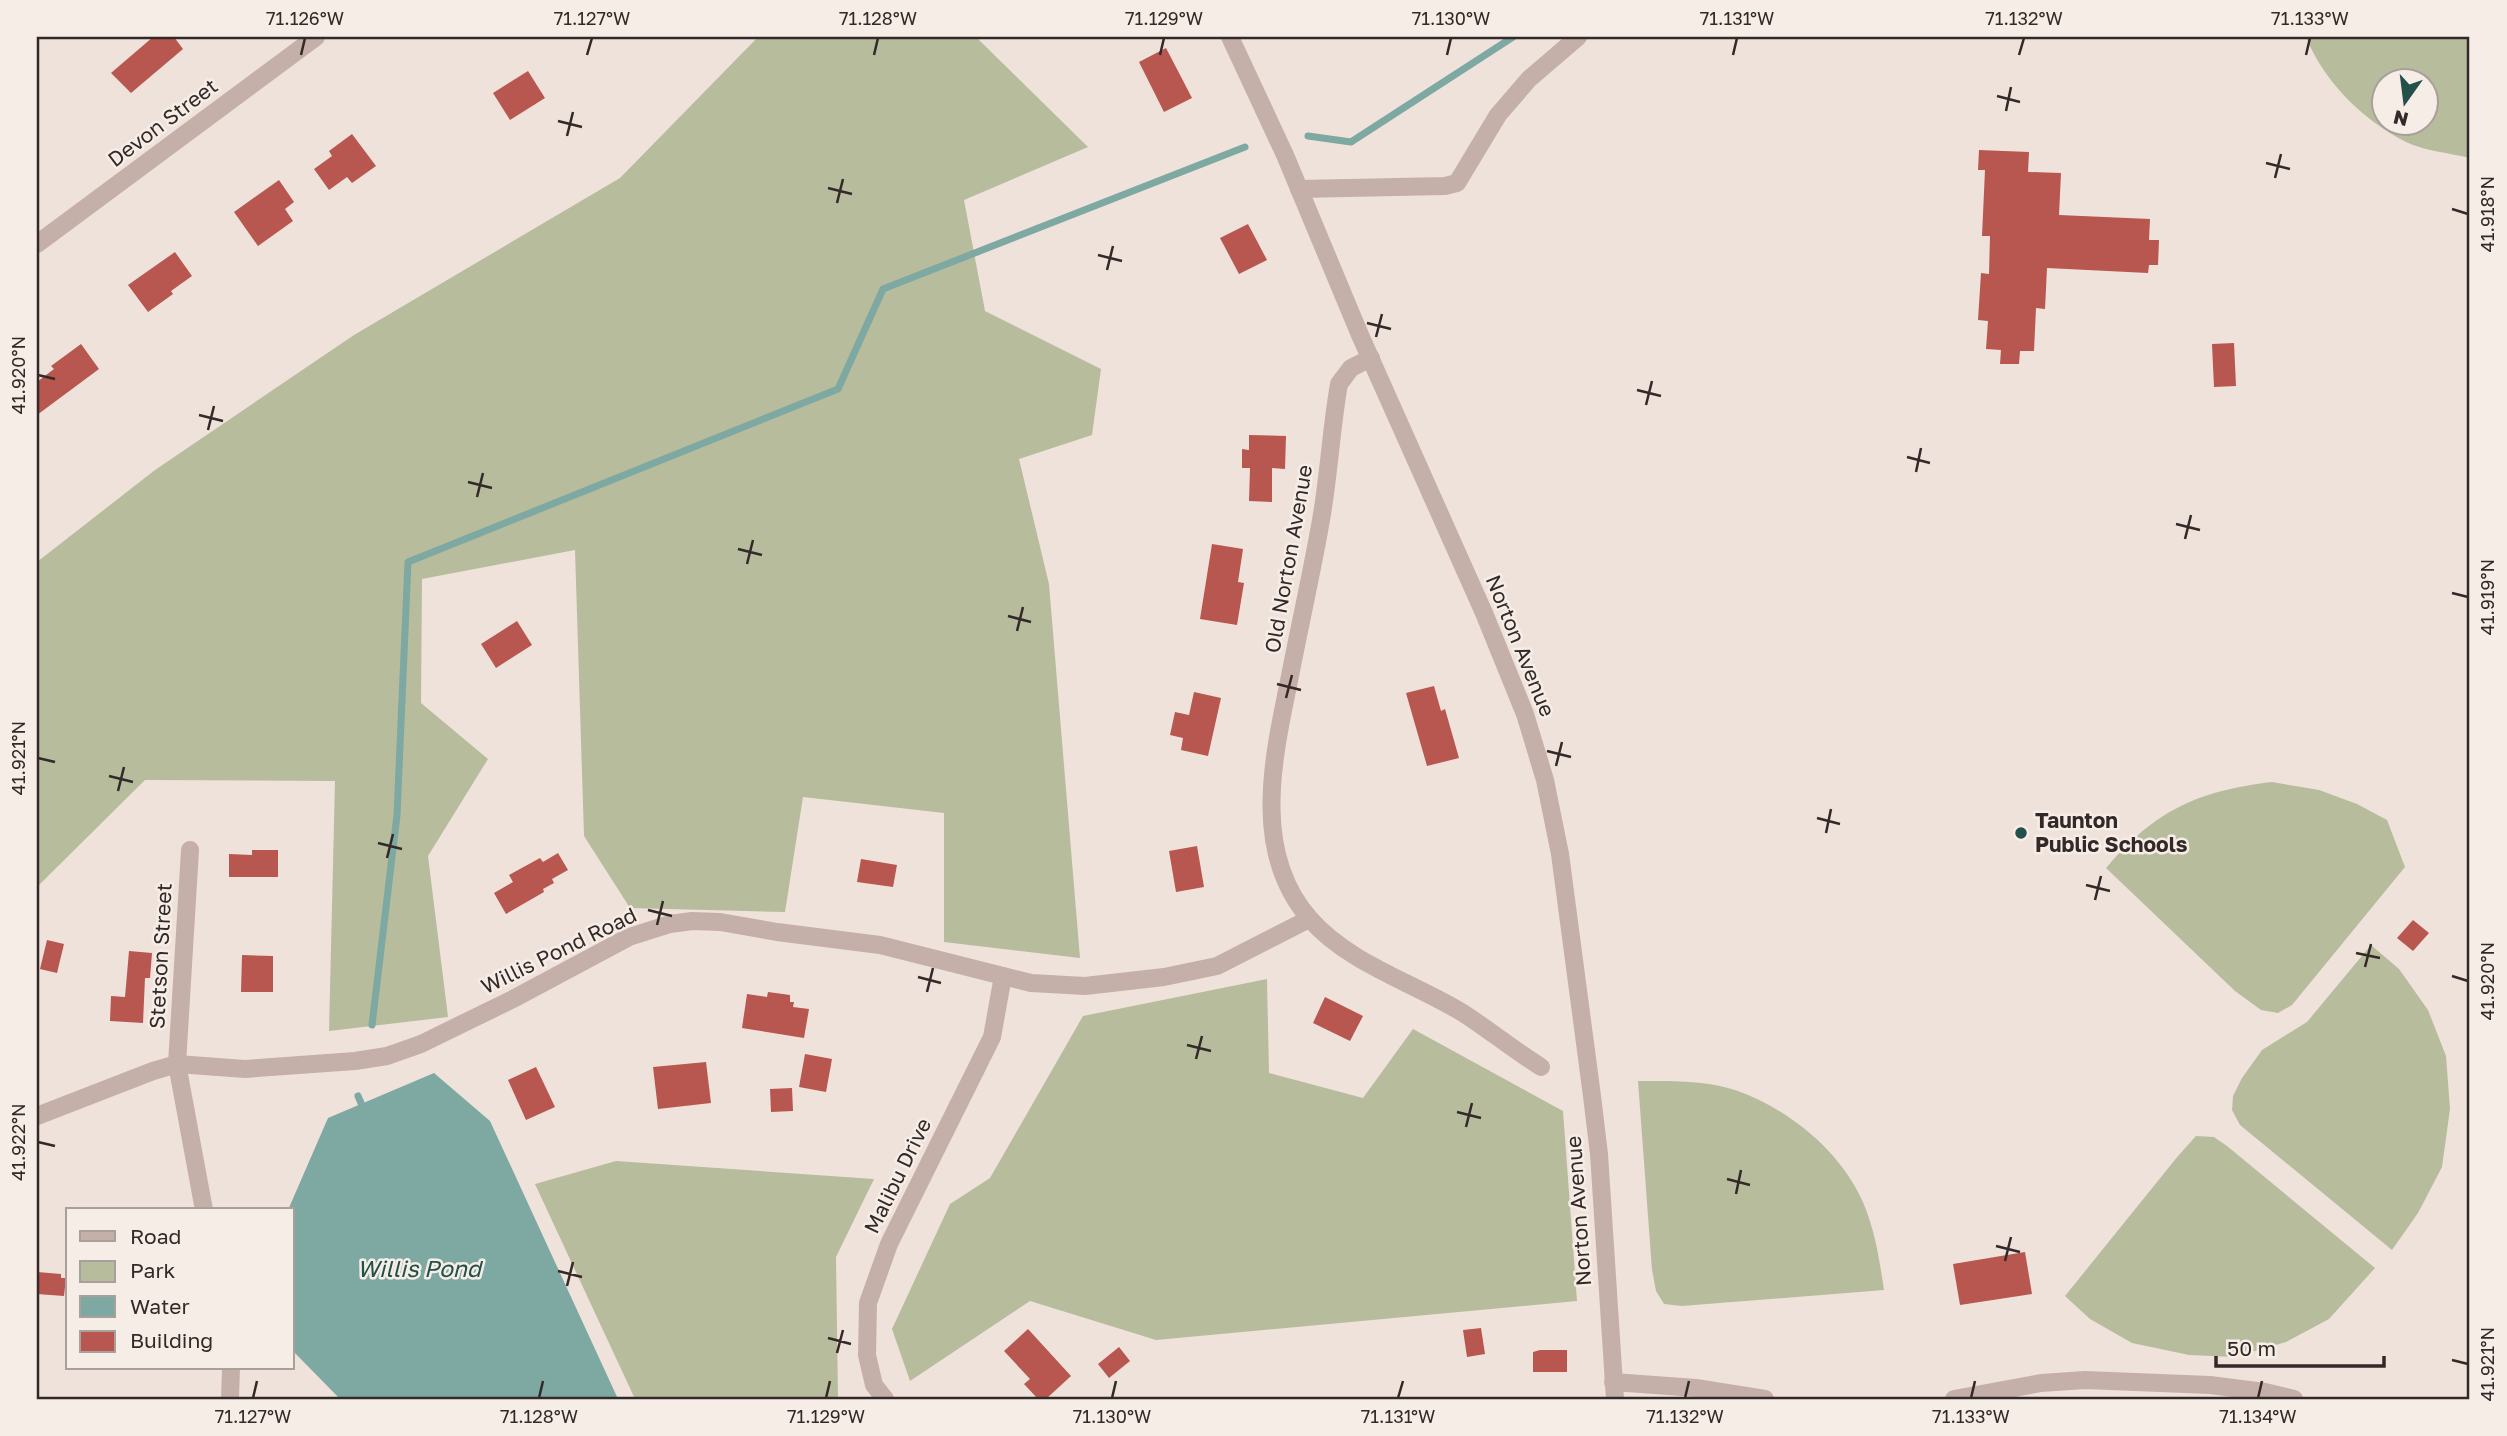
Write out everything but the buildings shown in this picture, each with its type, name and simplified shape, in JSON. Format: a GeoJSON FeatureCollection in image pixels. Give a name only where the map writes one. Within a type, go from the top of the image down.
{"type":"FeatureCollection","features":[{"type":"Feature","properties":{"kind":"street","name":"Devon Street"},"geometry":{"type":"LineString","coordinates":[[37,244],[316,37]]}},
{"type":"Feature","properties":{"kind":"street","name":"Norton Avenue"},"geometry":{"type":"LineString","coordinates":[[1230,37],[1300,190],[1512,680],[1525,714],[1550,802],[1578,983],[1599,1154],[1614,1390]]}},
{"type":"Feature","properties":{"kind":"street"},"geometry":{"type":"LineString","coordinates":[[1300,190],[1445,186],[1457,183],[1498,115],[1529,79],[1578,37]]}},
{"type":"Feature","properties":{"kind":"street","name":"Old Norton Avenue"},"geometry":{"type":"LineString","coordinates":[[1371,358],[1351,368],[1339,384],[1321,520],[1273,760],[1271,808],[1278,856],[1296,900],[1309,919],[1336,942],[1370,964],[1462,1013],[1541,1068]]}},
{"type":"Feature","properties":{"kind":"street","name":"Stetson Street"},"geometry":{"type":"LineString","coordinates":[[190,850],[177,1064],[204,1208]]}},
{"type":"Feature","properties":{"kind":"street","name":"Willis Pond Road"},"geometry":{"type":"LineString","coordinates":[[37,1116],[177,1064],[245,1069],[387,1056],[421,1044],[513,999],[628,937],[670,924],[692,921],[720,922],[880,945],[1031,983],[1085,986],[1164,977],[1217,966],[1309,919]]}},
{"type":"Feature","properties":{"kind":"street","name":"Malibu Drive"},"geometry":{"type":"LineString","coordinates":[[885,1399],[874,1385],[867,1355],[868,1303],[889,1244],[992,1037],[1003,976]]}},
{"type":"Feature","properties":{"kind":"street"},"geometry":{"type":"LineString","coordinates":[[230,1399],[231,1370]]}},
{"type":"Feature","properties":{"kind":"street"},"geometry":{"type":"LineString","coordinates":[[1954,1399],[2041,1383],[2085,1380],[2210,1385],[2265,1392],[2294,1399]]}},
{"type":"Feature","properties":{"kind":"street"},"geometry":{"type":"LineString","coordinates":[[1614,1390],[1696,1388],[1765,1399]]}},
{"type":"Feature","properties":{"kind":"green space"},"geometry":{"type":"Polygon","coordinates":[[[758,37],[976,37],[1088,147],[964,200],[985,311],[1101,369],[1092,435],[1019,459],[1049,584],[1080,958],[944,942],[944,813],[803,797],[785,912],[630,908],[584,836],[575,550],[422,579],[421,703],[488,759],[428,856],[448,1017],[329,1031],[335,781],[145,780],[37,887],[37,562],[155,470],[354,335],[620,178],[758,37]]]}},
{"type":"Feature","properties":{"kind":"green space"},"geometry":{"type":"Polygon","coordinates":[[[2306,37],[2470,37],[2470,158],[2421,148],[2395,136],[2440,136],[2440,66],[2370,66],[2370,119],[2347,98],[2323,69],[2306,37]]]}},
{"type":"Feature","properties":{"kind":"green space"},"geometry":{"type":"Polygon","coordinates":[[[2272,782],[2319,790],[2357,804],[2387,820],[2405,867],[2292,1005],[2278,1013],[2261,1010],[2235,991],[2106,868],[2142,831],[2180,807],[2222,791],[2272,782]]]}},
{"type":"Feature","properties":{"kind":"green space"},"geometry":{"type":"Polygon","coordinates":[[[2371,945],[2399,969],[2428,1010],[2446,1056],[2450,1109],[2442,1167],[2418,1213],[2392,1250],[2240,1125],[2232,1110],[2233,1096],[2242,1078],[2262,1050],[2307,1022],[2371,945]]]}},
{"type":"Feature","properties":{"kind":"green space"},"geometry":{"type":"Polygon","coordinates":[[[1267,979],[1269,1073],[1363,1098],[1413,1029],[1563,1111],[1577,1301],[1156,1340],[1030,1301],[910,1381],[892,1329],[950,1204],[990,1178],[1083,1016],[1267,979]]]}},
{"type":"Feature","properties":{"kind":"green space"},"geometry":{"type":"Polygon","coordinates":[[[1638,1081],[1689,1082],[1726,1087],[1774,1108],[1807,1131],[1836,1159],[1864,1203],[1878,1252],[1884,1290],[1682,1306],[1664,1304],[1656,1291],[1652,1270],[1638,1081]]]}},
{"type":"Feature","properties":{"kind":"green space"},"geometry":{"type":"Polygon","coordinates":[[[2196,1136],[2214,1137],[2227,1146],[2375,1268],[2329,1319],[2286,1342],[2234,1357],[2189,1355],[2132,1343],[2090,1319],[2065,1296],[2196,1136]]]}},
{"type":"Feature","properties":{"kind":"green space"},"geometry":{"type":"Polygon","coordinates":[[[616,1161],[874,1179],[836,1257],[838,1399],[635,1399],[535,1184],[616,1161]]]}},
{"type":"Feature","properties":{"kind":"water","name":"Willis Pond"},"geometry":{"type":"Polygon","coordinates":[[[434,1073],[490,1121],[618,1399],[340,1399],[294,1352],[294,1208],[289,1208],[328,1118],[434,1073]]]}},
{"type":"Feature","properties":{"kind":"waterway"},"geometry":{"type":"LineString","coordinates":[[1308,136],[1351,142],[1513,37]]}},
{"type":"Feature","properties":{"kind":"waterway"},"geometry":{"type":"LineString","coordinates":[[372,1025],[397,815],[408,562],[838,389],[883,289],[1245,147]]}},
{"type":"Feature","properties":{"kind":"waterway"},"geometry":{"type":"LineString","coordinates":[[358,1096],[364,1110]]}},
{"type":"Feature","properties":{"kind":"place","name":"Taunton Public Schools"},"geometry":{"type":"Point","coordinates":[2021,833]}}]}
